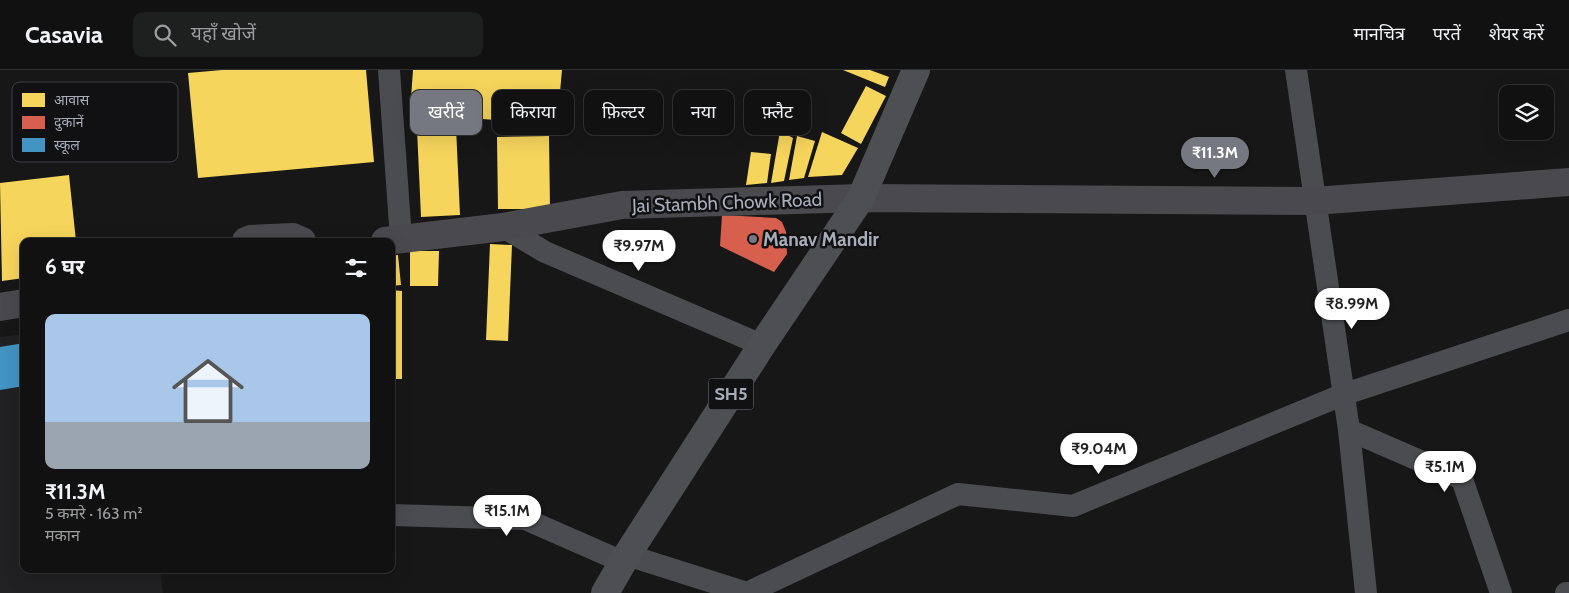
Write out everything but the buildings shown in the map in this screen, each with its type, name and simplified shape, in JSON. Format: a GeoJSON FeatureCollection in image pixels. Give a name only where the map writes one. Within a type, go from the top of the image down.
{"type":"FeatureCollection","features":[{"type":"Feature","properties":{"kind":"main road","name":"SH5"},"geometry":{"type":"LineString","coordinates":[[605,593],[625,558],[762,345],[861,198],[916,70]]}},
{"type":"Feature","properties":{"kind":"street"},"geometry":{"type":"LineString","coordinates":[[389,70],[393,238]]}},
{"type":"Feature","properties":{"kind":"street"},"geometry":{"type":"LineString","coordinates":[[1296,70],[1342,395],[1349,430],[1366,593]]}},
{"type":"Feature","properties":{"kind":"street","name":"Jai Stambh Chowk Road"},"geometry":{"type":"LineString","coordinates":[[395,240],[503,227],[622,205],[861,198],[1314,201],[1569,182]]}},
{"type":"Feature","properties":{"kind":"street"},"geometry":{"type":"LineString","coordinates":[[503,227],[545,252],[762,345]]}},
{"type":"Feature","properties":{"kind":"street"},"geometry":{"type":"LineString","coordinates":[[281,238],[295,238]]}},
{"type":"Feature","properties":{"kind":"street"},"geometry":{"type":"LineString","coordinates":[[0,307],[20,304]]}},
{"type":"Feature","properties":{"kind":"street"},"geometry":{"type":"LineString","coordinates":[[395,515],[525,519],[625,558],[747,593],[958,494],[1073,506],[1342,395],[1569,320]]}},
{"type":"Feature","properties":{"kind":"street"},"geometry":{"type":"LineString","coordinates":[[1349,430],[1462,479],[1501,593]]}},
{"type":"Feature","properties":{"kind":"shaded area"},"geometry":{"type":"Polygon","coordinates":[[[20,334],[20,573],[160,573],[163,593],[0,593],[0,337],[20,334]]]}},
{"type":"Feature","properties":{"kind":"place","name":"Manav Mandir"},"geometry":{"type":"Point","coordinates":[753,239]}}]}
